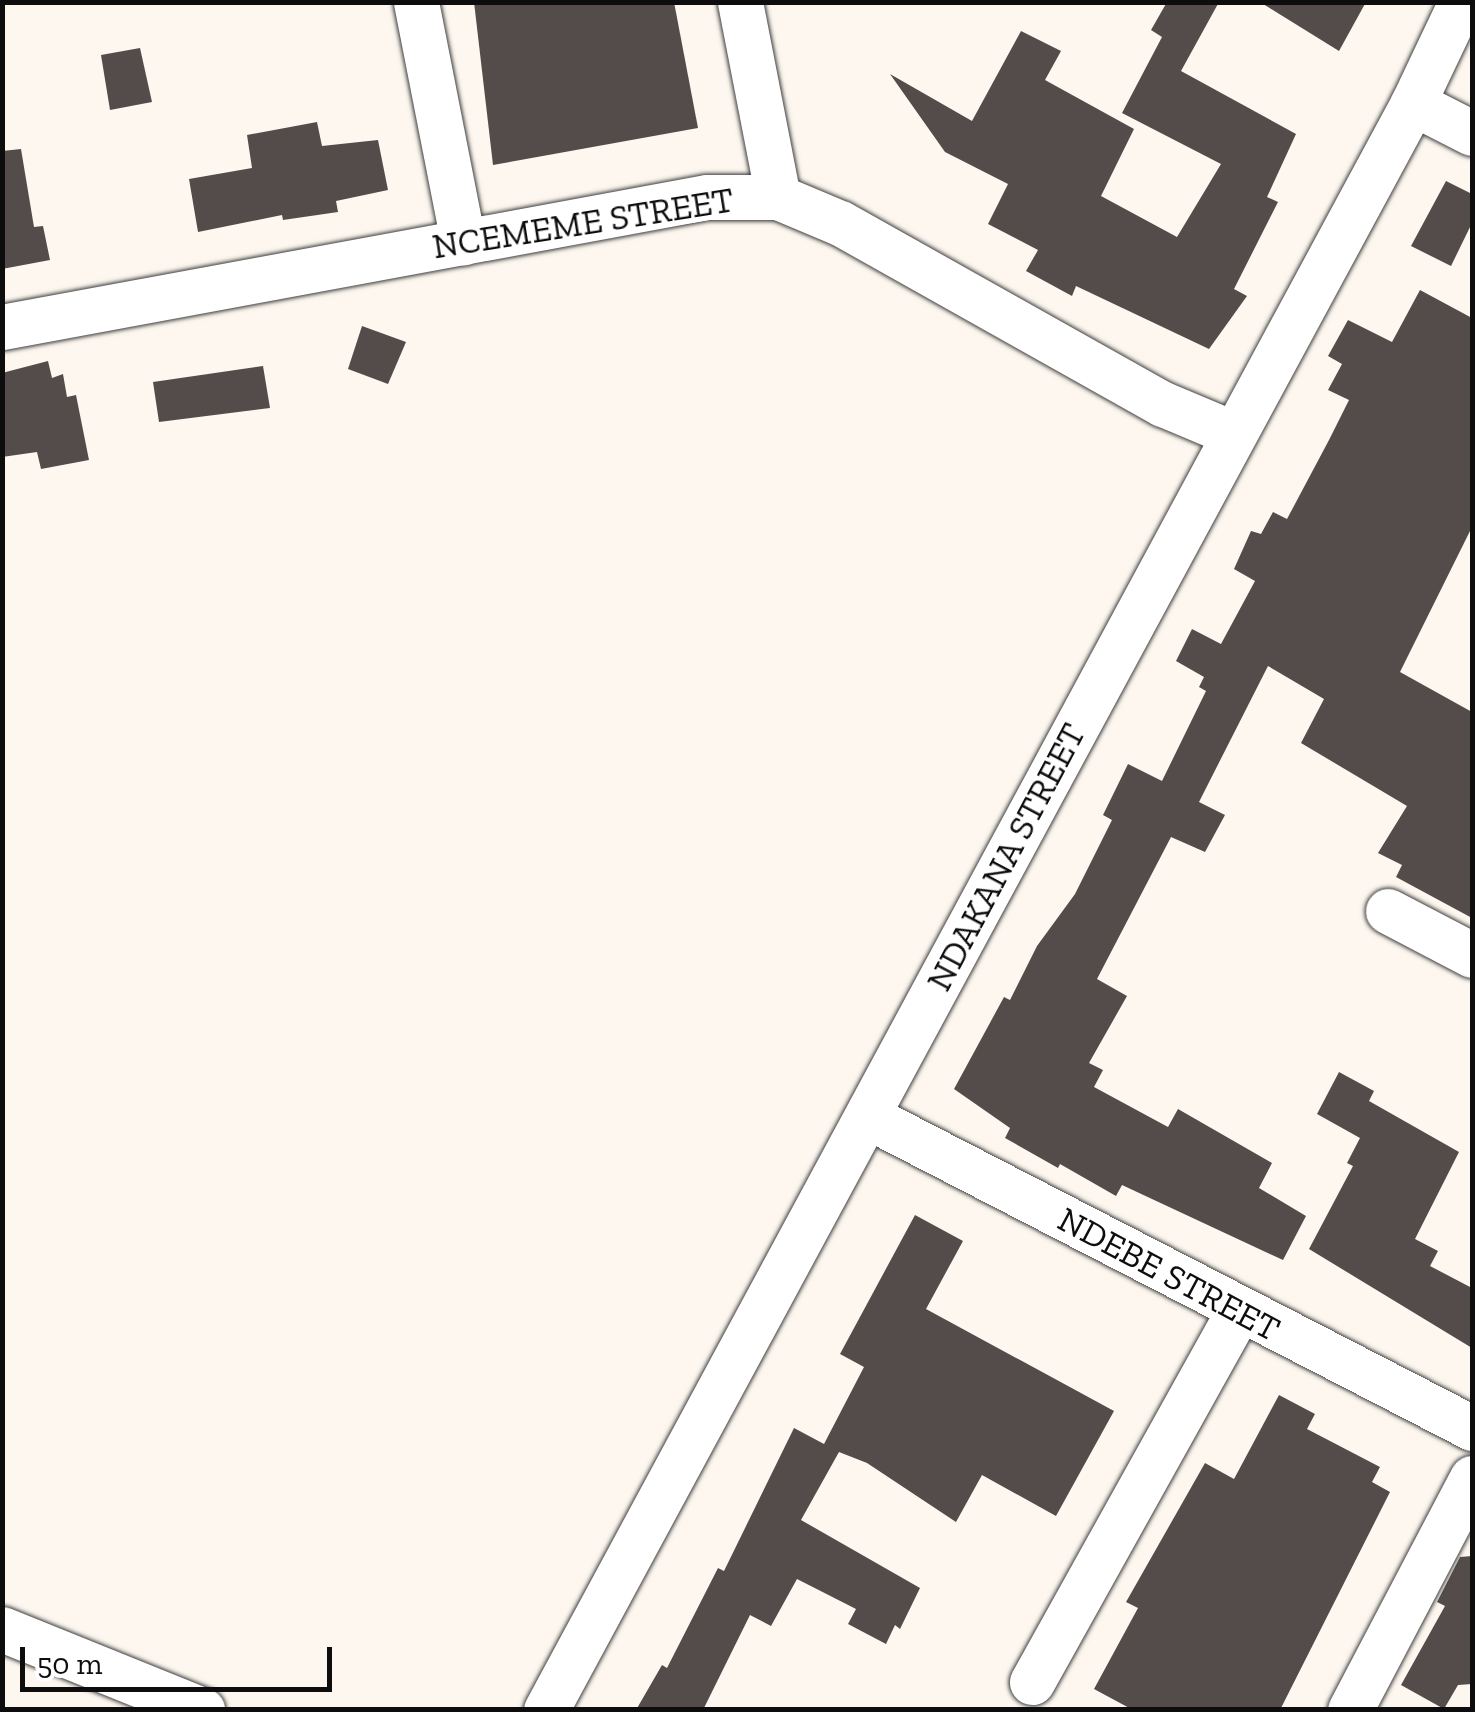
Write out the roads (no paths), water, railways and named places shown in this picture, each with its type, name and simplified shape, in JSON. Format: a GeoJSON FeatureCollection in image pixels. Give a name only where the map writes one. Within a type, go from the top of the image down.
{"type":"FeatureCollection","features":[{"type":"Feature","properties":{"kind":"street"},"geometry":{"type":"LineString","coordinates":[[416,2],[464,242]]}},
{"type":"Feature","properties":{"kind":"street"},"geometry":{"type":"LineString","coordinates":[[740,2],[778,197]]}},
{"type":"Feature","properties":{"kind":"street","name":"NDAKANA STREET"},"geometry":{"type":"LineString","coordinates":[[546,1710],[1413,103],[1461,2]]}},
{"type":"Feature","properties":{"kind":"street"},"geometry":{"type":"LineString","coordinates":[[1413,103],[1472,133]]}},
{"type":"Feature","properties":{"kind":"street","name":"NCEMEME STREET"},"geometry":{"type":"LineString","coordinates":[[2,327],[707,197],[778,197],[840,223],[1163,404],[1232,433]]}},
{"type":"Feature","properties":{"kind":"street"},"geometry":{"type":"LineString","coordinates":[[1388,912],[1472,955]]}},
{"type":"Feature","properties":{"kind":"street","name":"NDEBE STREET"},"geometry":{"type":"LineString","coordinates":[[867,1116],[1472,1428]]}},
{"type":"Feature","properties":{"kind":"street"},"geometry":{"type":"LineString","coordinates":[[1032,1682],[1240,1310]]}},
{"type":"Feature","properties":{"kind":"street"},"geometry":{"type":"LineString","coordinates":[[1350,1710],[1472,1478]]}},
{"type":"Feature","properties":{"kind":"street"},"geometry":{"type":"LineString","coordinates":[[2,1629],[202,1710]]}}]}
